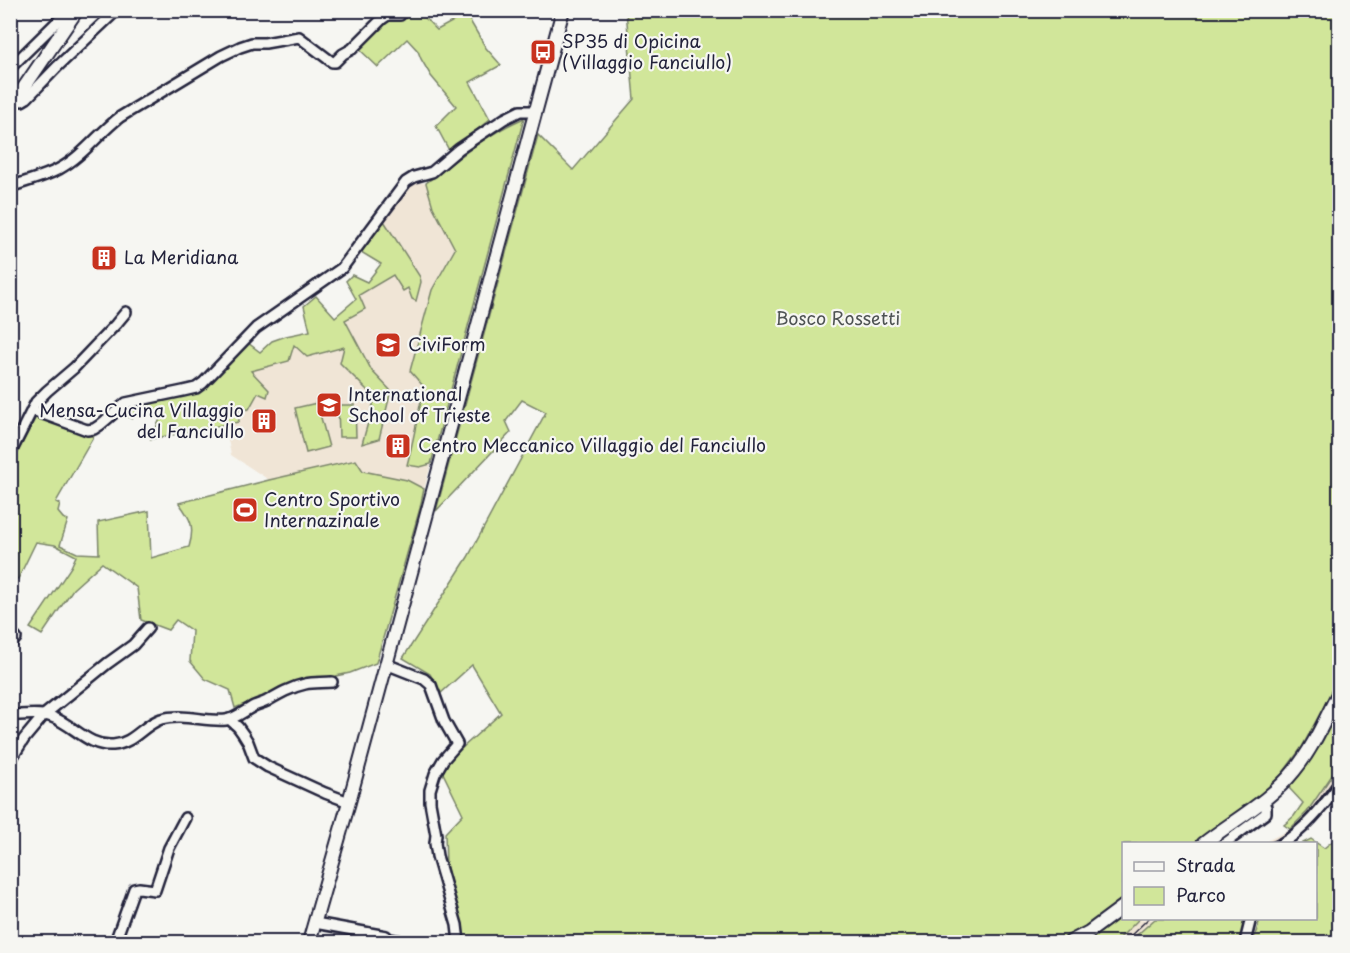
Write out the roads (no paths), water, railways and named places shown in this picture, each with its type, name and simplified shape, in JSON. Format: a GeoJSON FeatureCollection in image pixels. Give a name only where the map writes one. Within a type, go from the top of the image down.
{"type":"FeatureCollection","features":[{"type":"Feature","properties":{"kind":"main road"},"geometry":{"type":"LineString","coordinates":[[309,942],[349,802],[562,10]]}},
{"type":"Feature","properties":{"kind":"main road"},"geometry":{"type":"LineString","coordinates":[[14,103],[75,13]]}},
{"type":"Feature","properties":{"kind":"main road"},"geometry":{"type":"LineString","coordinates":[[1204,842],[1262,801],[1287,779],[1305,757],[1340,690]]}},
{"type":"Feature","properties":{"kind":"main road"},"geometry":{"type":"LineString","coordinates":[[1070,942],[1089,932],[1122,907]]}},
{"type":"Feature","properties":{"kind":"street"},"geometry":{"type":"LineString","coordinates":[[14,103],[27,98],[117,10]]}},
{"type":"Feature","properties":{"kind":"street"},"geometry":{"type":"LineString","coordinates":[[10,68],[64,15],[75,13]]}},
{"type":"Feature","properties":{"kind":"street"},"geometry":{"type":"LineString","coordinates":[[10,187],[58,169],[85,150],[120,117],[240,47],[252,43],[299,37],[335,62],[352,49],[382,19],[388,15],[399,15]]}},
{"type":"Feature","properties":{"kind":"street"},"geometry":{"type":"LineString","coordinates":[[32,410],[90,430],[100,425],[126,403],[196,388],[256,328],[342,268],[406,182],[432,172],[459,149],[504,119],[520,111],[535,111]]}},
{"type":"Feature","properties":{"kind":"street"},"geometry":{"type":"LineString","coordinates":[[10,454],[36,402],[74,368],[126,312]]}},
{"type":"Feature","properties":{"kind":"street"},"geometry":{"type":"LineString","coordinates":[[10,762],[24,739],[44,715],[127,650],[148,628]]}},
{"type":"Feature","properties":{"kind":"street"},"geometry":{"type":"LineString","coordinates":[[386,663],[424,679],[431,686],[444,721],[457,744],[443,760],[435,774],[430,790],[430,802],[437,856],[457,925],[459,942]]}},
{"type":"Feature","properties":{"kind":"street"},"geometry":{"type":"LineString","coordinates":[[10,715],[52,717],[96,744],[107,745],[126,743],[151,724],[166,718],[225,720],[255,705],[265,703],[292,688],[306,684],[332,682]]}},
{"type":"Feature","properties":{"kind":"street"},"geometry":{"type":"LineString","coordinates":[[229,719],[243,734],[254,758],[268,767],[349,802]]}},
{"type":"Feature","properties":{"kind":"street"},"geometry":{"type":"LineString","coordinates":[[1283,842],[1293,837],[1306,825],[1340,784]]}},
{"type":"Feature","properties":{"kind":"street"},"geometry":{"type":"LineString","coordinates":[[1225,842],[1266,813],[1266,807],[1262,801]]}},
{"type":"Feature","properties":{"kind":"street"},"geometry":{"type":"LineString","coordinates":[[115,942],[134,889],[155,890],[169,848],[185,818]]}},
{"type":"Feature","properties":{"kind":"street"},"geometry":{"type":"LineString","coordinates":[[1245,942],[1250,920]]}},
{"type":"Feature","properties":{"kind":"street"},"geometry":{"type":"LineString","coordinates":[[315,922],[406,942]]}},
{"type":"Feature","properties":{"kind":"tram line"},"geometry":{"type":"LineString","coordinates":[[1271,842],[1300,822],[1340,771]]}},
{"type":"Feature","properties":{"kind":"tram line"},"geometry":{"type":"LineString","coordinates":[[1124,942],[1147,920]]}},
{"type":"Feature","properties":{"kind":"place","name":"SP35 di Opicina (Villaggio Fanciullo)"},"geometry":{"type":"Point","coordinates":[543,52]}},
{"type":"Feature","properties":{"kind":"place","name":"La Meridiana"},"geometry":{"type":"Point","coordinates":[104,258]}},
{"type":"Feature","properties":{"kind":"place","name":"CiviForm"},"geometry":{"type":"Point","coordinates":[388,345]}},
{"type":"Feature","properties":{"kind":"place","name":"International School of Trieste"},"geometry":{"type":"Point","coordinates":[329,405]}},
{"type":"Feature","properties":{"kind":"place","name":"Mensa-Cucina Villaggio del Fanciullo"},"geometry":{"type":"Point","coordinates":[264,421]}},
{"type":"Feature","properties":{"kind":"place","name":"Centro Meccanico Villaggio del Fanciullo"},"geometry":{"type":"Point","coordinates":[398,446]}},
{"type":"Feature","properties":{"kind":"place","name":"Centro Sportivo Internazinale"},"geometry":{"type":"Point","coordinates":[245,510]}},
{"type":"Feature","properties":{"kind":"park label","name":"Bosco Rossetti"},"geometry":{"type":"Point","coordinates":[838,319]}}]}
